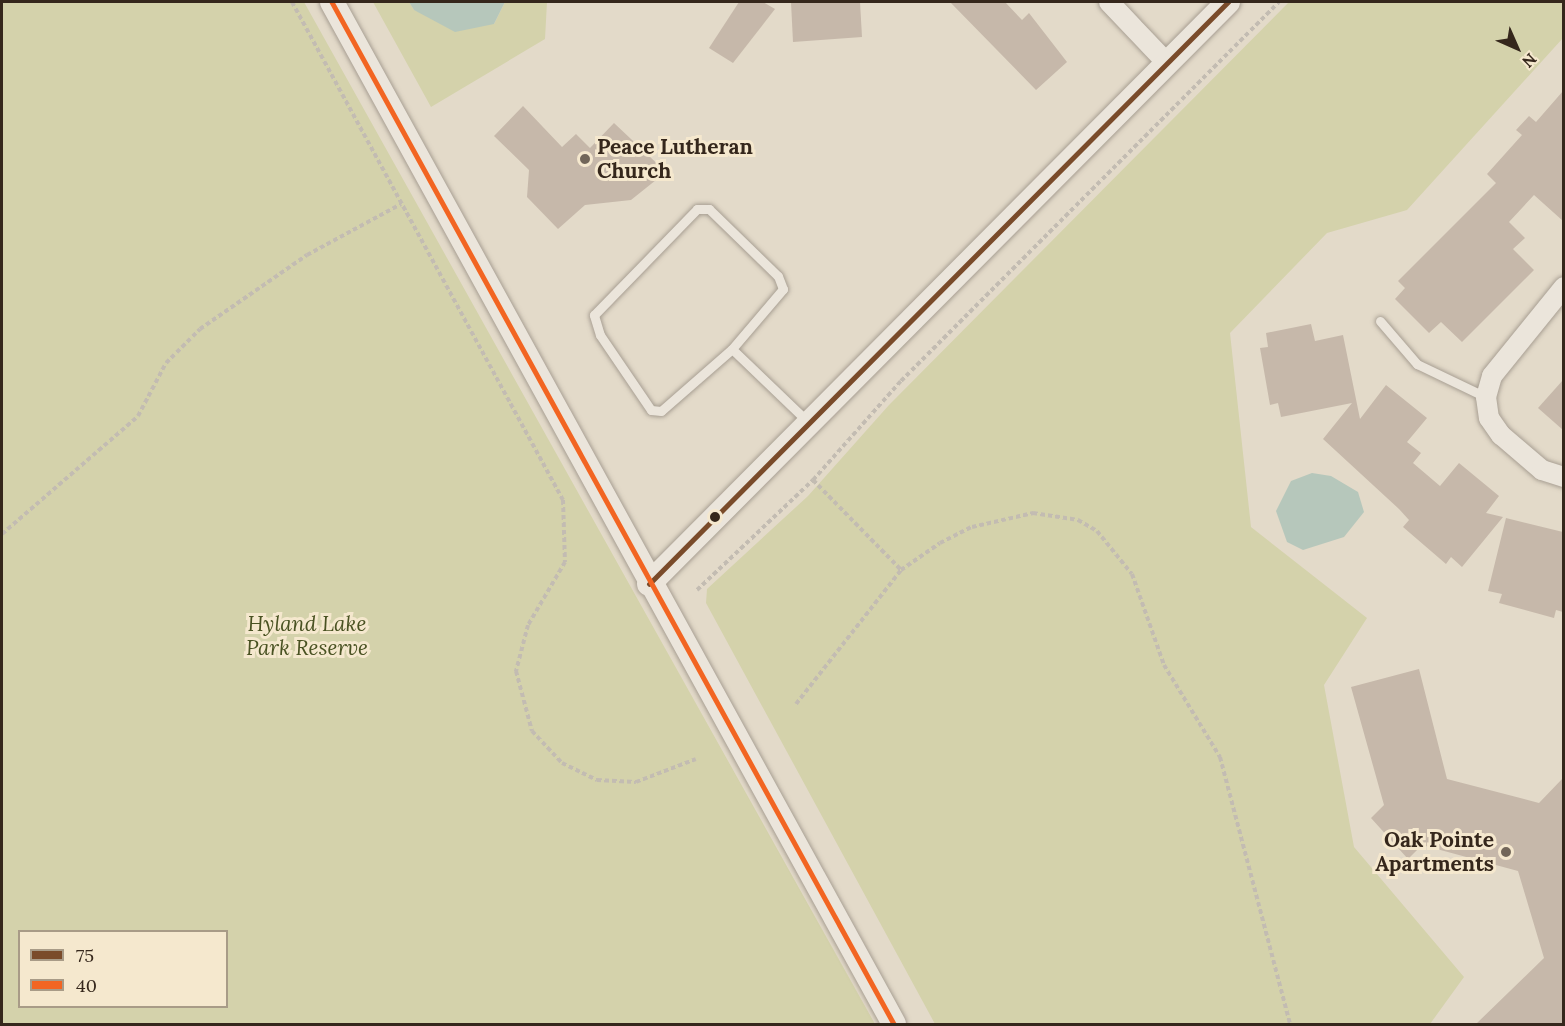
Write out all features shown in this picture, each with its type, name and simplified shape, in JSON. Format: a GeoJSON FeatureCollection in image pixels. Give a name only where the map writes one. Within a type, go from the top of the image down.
{"type":"FeatureCollection","features":[{"type":"Feature","properties":{"kind":"street"},"geometry":{"type":"LineString","coordinates":[[332,2],[649,584],[894,1024]]}},
{"type":"Feature","properties":{"kind":"street"},"geometry":{"type":"LineString","coordinates":[[1109,2],[1166,62]]}},
{"type":"Feature","properties":{"kind":"street"},"geometry":{"type":"LineString","coordinates":[[649,584],[1228,2]]}},
{"type":"Feature","properties":{"kind":"street"},"geometry":{"type":"LineString","coordinates":[[1563,287],[1492,376],[1486,398],[1489,418],[1501,435],[1542,470],[1563,477]]}},
{"type":"Feature","properties":{"kind":"lane"},"geometry":{"type":"LineString","coordinates":[[697,209],[709,209],[782,282],[783,290],[732,349],[661,411],[651,410],[596,325],[594,315],[697,209]]}},
{"type":"Feature","properties":{"kind":"lane"},"geometry":{"type":"LineString","coordinates":[[1380,321],[1417,364],[1486,398]]}},
{"type":"Feature","properties":{"kind":"lane"},"geometry":{"type":"LineString","coordinates":[[732,349],[809,422]]}},
{"type":"Feature","properties":{"kind":"path"},"geometry":{"type":"LineString","coordinates":[[292,2],[562,500],[565,562],[528,625],[516,671],[532,731],[562,763],[597,780],[636,782],[696,759]]}},
{"type":"Feature","properties":{"kind":"path"},"geometry":{"type":"LineString","coordinates":[[697,590],[813,480],[902,381],[1279,2]]}},
{"type":"Feature","properties":{"kind":"path"},"geometry":{"type":"LineString","coordinates":[[2,534],[138,416],[166,363],[200,329],[308,255],[401,204]]}},
{"type":"Feature","properties":{"kind":"path"},"geometry":{"type":"LineString","coordinates":[[813,480],[901,570]]}},
{"type":"Feature","properties":{"kind":"path"},"geometry":{"type":"LineString","coordinates":[[796,704],[901,570],[972,527],[1033,513],[1077,520],[1112,542],[1132,574],[1164,665],[1220,757],[1290,1024]]}},
{"type":"Feature","properties":{"kind":"green space","name":"Hyland Lake Park Reserve"},"geometry":{"type":"Polygon","coordinates":[[[2,2],[304,2],[875,1024],[2,1024],[2,2]]]}},
{"type":"Feature","properties":{"kind":"green space"},"geometry":{"type":"Polygon","coordinates":[[[373,2],[409,2],[414,10],[494,24],[505,2],[547,2],[545,39],[431,107],[373,2]]]}},
{"type":"Feature","properties":{"kind":"green space"},"geometry":{"type":"Polygon","coordinates":[[[1289,2],[1563,2],[1563,38],[1407,210],[1327,233],[1230,333],[1251,527],[1367,618],[1324,685],[1354,847],[1464,977],[1430,1024],[935,1024],[706,603],[707,589],[808,496],[889,405],[1289,2]]]}},
{"type":"Feature","properties":{"kind":"shaded area"},"geometry":{"type":"Polygon","coordinates":[[[409,2],[505,2],[494,24],[455,32],[414,10],[409,2]]]}},
{"type":"Feature","properties":{"kind":"shaded area"},"geometry":{"type":"Polygon","coordinates":[[[1312,473],[1331,476],[1358,492],[1364,512],[1344,537],[1303,550],[1287,542],[1276,511],[1291,481],[1312,473]]]}},
{"type":"Feature","properties":{"kind":"building"},"geometry":{"type":"Polygon","coordinates":[[[739,2],[763,2],[775,9],[733,63],[709,48],[739,2]]]}},
{"type":"Feature","properties":{"kind":"building"},"geometry":{"type":"Polygon","coordinates":[[[791,2],[860,2],[862,37],[793,42],[791,2]]]}},
{"type":"Feature","properties":{"kind":"building"},"geometry":{"type":"Polygon","coordinates":[[[950,2],[1005,2],[1022,20],[1029,13],[1067,62],[1036,90],[950,2]]]}},
{"type":"Feature","properties":{"kind":"building"},"geometry":{"type":"Polygon","coordinates":[[[1563,91],[1563,221],[1534,195],[1509,222],[1525,238],[1513,249],[1534,270],[1462,342],[1441,322],[1429,333],[1395,299],[1405,288],[1398,281],[1496,183],[1487,174],[1522,135],[1516,130],[1529,116],[1536,122],[1563,91]]]}},
{"type":"Feature","properties":{"kind":"building","name":"Peace Lutheran Church"},"geometry":{"type":"Polygon","coordinates":[[[523,106],[562,147],[576,134],[590,148],[614,123],[666,172],[631,200],[585,205],[558,229],[527,197],[529,170],[494,136],[523,106]]]}},
{"type":"Feature","properties":{"kind":"building"},"geometry":{"type":"Polygon","coordinates":[[[1311,324],[1315,341],[1343,335],[1360,419],[1386,385],[1427,418],[1407,442],[1421,453],[1413,463],[1440,486],[1459,463],[1499,496],[1486,513],[1503,517],[1462,567],[1451,557],[1446,564],[1403,527],[1409,520],[1399,509],[1323,439],[1352,403],[1281,417],[1278,403],[1270,405],[1260,348],[1268,347],[1266,333],[1311,324]]]}},
{"type":"Feature","properties":{"kind":"building"},"geometry":{"type":"Polygon","coordinates":[[[1563,380],[1563,430],[1538,408],[1563,380]]]}},
{"type":"Feature","properties":{"kind":"building"},"geometry":{"type":"Polygon","coordinates":[[[1506,518],[1563,532],[1563,612],[1556,610],[1554,618],[1499,603],[1502,594],[1488,591],[1506,518]]]}},
{"type":"Feature","properties":{"kind":"building","name":"Oak Pointe Apartments"},"geometry":{"type":"Polygon","coordinates":[[[1419,669],[1447,779],[1539,803],[1563,778],[1563,1024],[1476,1024],[1544,958],[1518,871],[1422,845],[1408,859],[1371,818],[1384,805],[1351,687],[1419,669]]]}},
{"type":"Feature","properties":{"kind":"transit line","name":"40"},"geometry":{"type":"LineString","coordinates":[[332,2],[894,1024]]}},
{"type":"Feature","properties":{"kind":"transit line","name":"75"},"geometry":{"type":"LineString","coordinates":[[649,584],[1228,2]]}},
{"type":"Feature","properties":{"kind":"place","name":"Peace Lutheran Church"},"geometry":{"type":"Point","coordinates":[585,159]}},
{"type":"Feature","properties":{"kind":"place","name":"Oak Pointe Apartments"},"geometry":{"type":"Point","coordinates":[1506,852]}}]}
